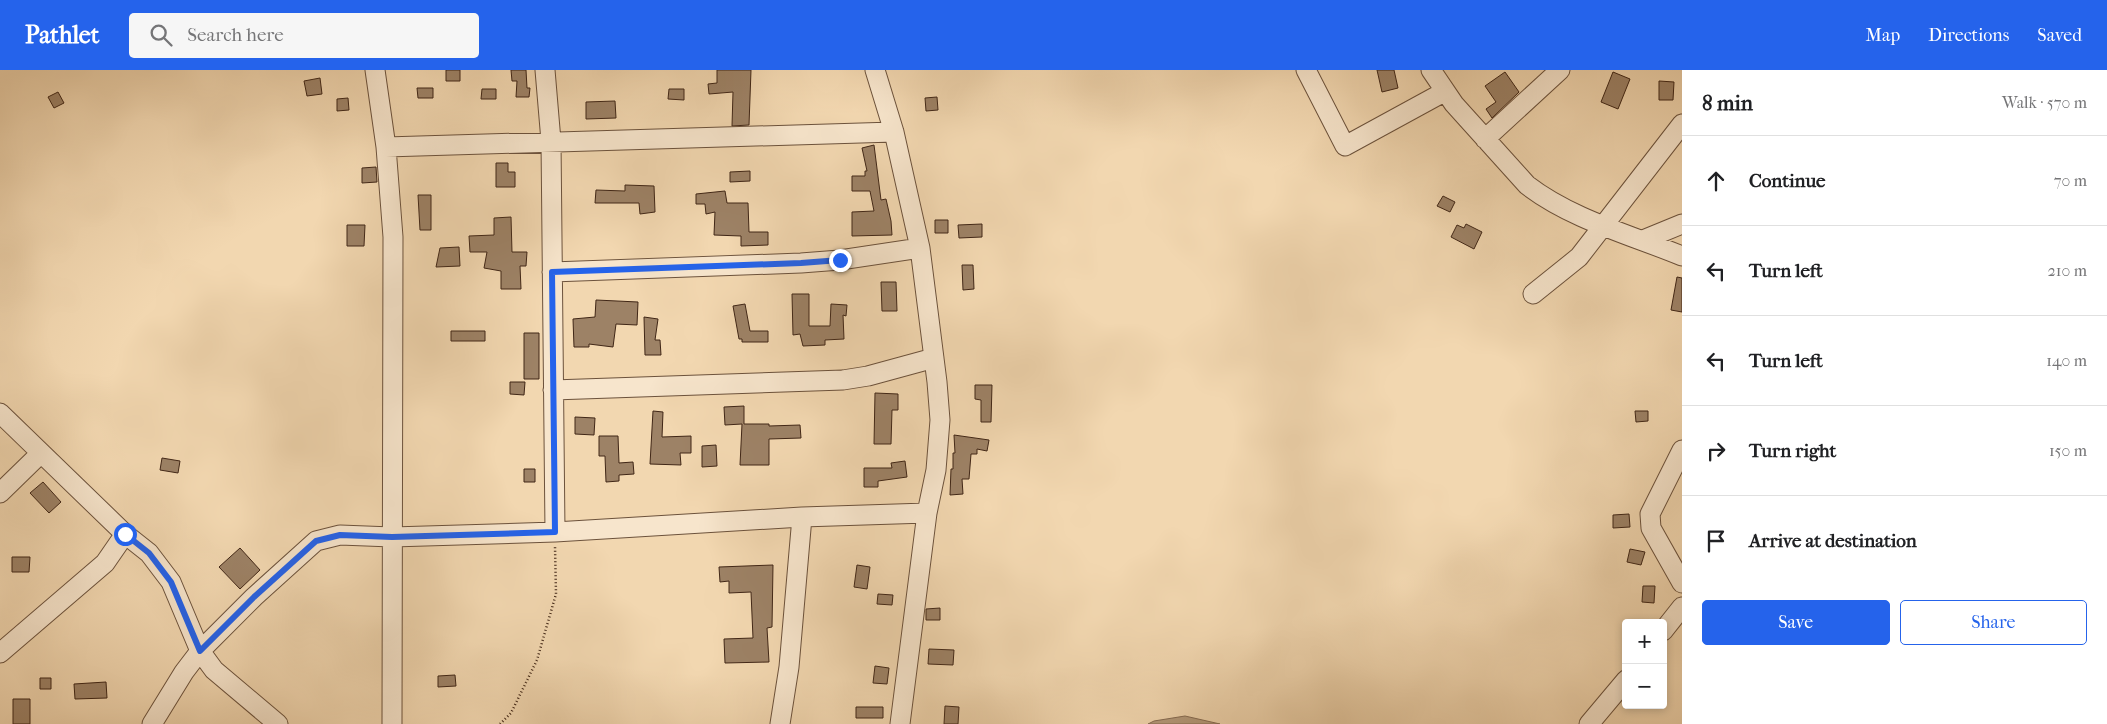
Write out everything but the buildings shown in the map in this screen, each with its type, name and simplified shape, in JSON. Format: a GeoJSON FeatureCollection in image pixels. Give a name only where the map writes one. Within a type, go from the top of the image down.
{"type":"FeatureCollection","features":[{"type":"Feature","properties":{"kind":"street"},"geometry":{"type":"LineString","coordinates":[[375,70],[386,147],[393,237],[392,724]]}},
{"type":"Feature","properties":{"kind":"street"},"geometry":{"type":"LineString","coordinates":[[545,70],[551,141],[555,532]]}},
{"type":"Feature","properties":{"kind":"street"},"geometry":{"type":"LineString","coordinates":[[875,70],[894,132],[920,248],[940,420],[936,470],[927,513],[900,724]]}},
{"type":"Feature","properties":{"kind":"street"},"geometry":{"type":"LineString","coordinates":[[1306,70],[1345,146],[1444,92]]}},
{"type":"Feature","properties":{"kind":"street"},"geometry":{"type":"LineString","coordinates":[[1431,70],[1444,92],[1526,185],[1541,196],[1604,226],[1682,256]]}},
{"type":"Feature","properties":{"kind":"street"},"geometry":{"type":"LineString","coordinates":[[1484,139],[1560,70]]}},
{"type":"Feature","properties":{"kind":"street"},"geometry":{"type":"LineString","coordinates":[[1534,294],[1579,257],[1682,124]]}},
{"type":"Feature","properties":{"kind":"street"},"geometry":{"type":"LineString","coordinates":[[386,147],[894,132]]}},
{"type":"Feature","properties":{"kind":"street"},"geometry":{"type":"LineString","coordinates":[[1643,240],[1682,224]]}},
{"type":"Feature","properties":{"kind":"street"},"geometry":{"type":"LineString","coordinates":[[552,272],[801,263],[840,260],[920,248]]}},
{"type":"Feature","properties":{"kind":"street"},"geometry":{"type":"LineString","coordinates":[[553,390],[843,380],[868,376],[934,358]]}},
{"type":"Feature","properties":{"kind":"street"},"geometry":{"type":"LineString","coordinates":[[0,414],[125,534],[149,553],[171,582],[200,651],[214,670],[278,724]]}},
{"type":"Feature","properties":{"kind":"street"},"geometry":{"type":"LineString","coordinates":[[1682,450],[1650,514],[1650,522],[1682,583]]}},
{"type":"Feature","properties":{"kind":"street"},"geometry":{"type":"LineString","coordinates":[[0,493],[40,454]]}},
{"type":"Feature","properties":{"kind":"street"},"geometry":{"type":"LineString","coordinates":[[152,724],[184,672],[200,651],[254,597],[316,541],[340,535],[392,537],[555,532],[802,517],[927,513]]}},
{"type":"Feature","properties":{"kind":"street"},"geometry":{"type":"LineString","coordinates":[[780,724],[789,667],[802,517]]}},
{"type":"Feature","properties":{"kind":"street"},"geometry":{"type":"LineString","coordinates":[[0,653],[105,563],[125,534]]}},
{"type":"Feature","properties":{"kind":"street"},"geometry":{"type":"LineString","coordinates":[[1667,626],[1682,607]]}},
{"type":"Feature","properties":{"kind":"street"},"geometry":{"type":"LineString","coordinates":[[1589,724],[1622,685]]}},
{"type":"Feature","properties":{"kind":"path"},"geometry":{"type":"LineString","coordinates":[[500,724],[511,713],[537,660],[556,594],[555,532]]}},
{"type":"Feature","properties":{"kind":"shaded area"},"geometry":{"type":"Polygon","coordinates":[[[1185,716],[1220,724],[1148,724],[1154,721],[1185,716]]]}},
{"type":"Feature","properties":{"kind":"route"},"geometry":{"type":"LineString","coordinates":[[125,534],[149,553],[171,582],[200,651],[254,597],[316,541],[340,535],[392,537],[555,532],[552,272],[840,260]]}}]}
